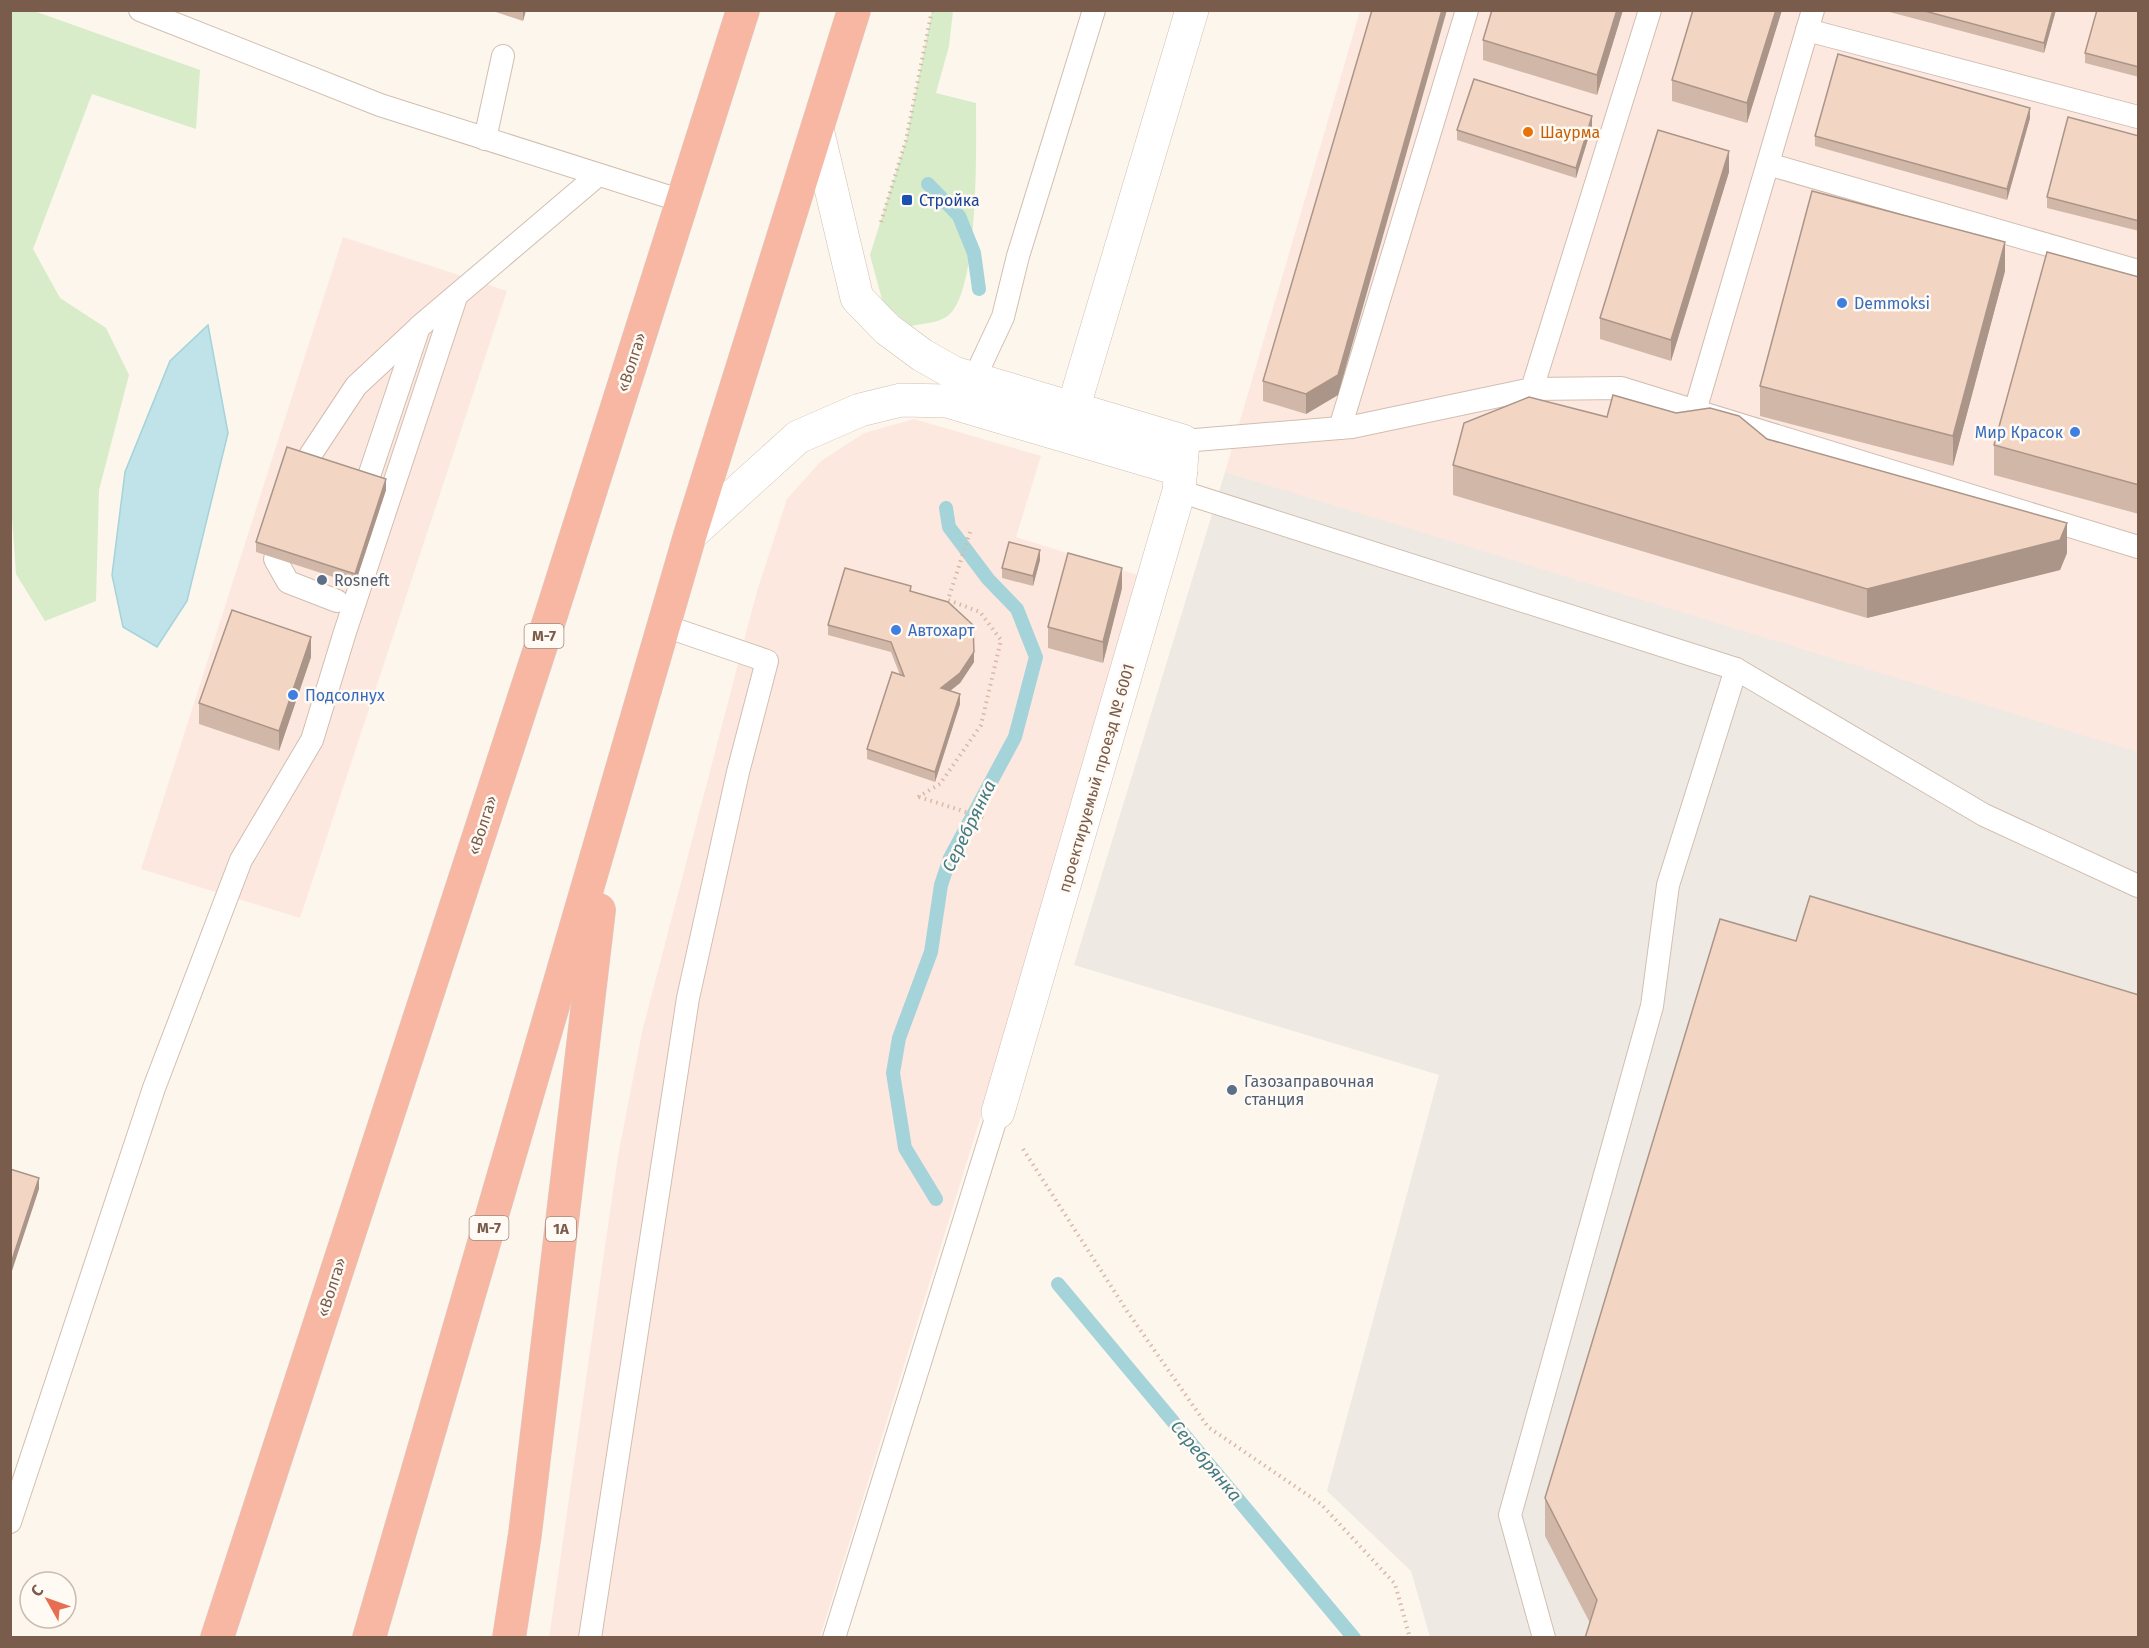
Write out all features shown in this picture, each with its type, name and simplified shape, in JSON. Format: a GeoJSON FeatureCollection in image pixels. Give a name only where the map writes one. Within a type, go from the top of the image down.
{"type":"FeatureCollection","features":[{"type":"Feature","properties":{"kind":"highway","name":"«Волга»"},"geometry":{"type":"LineString","coordinates":[[217,1638],[551,615],[743,10]]}},
{"type":"Feature","properties":{"kind":"highway","name":"М-7"},"geometry":{"type":"LineString","coordinates":[[369,1638],[690,535],[854,10]]}},
{"type":"Feature","properties":{"kind":"highway","name":"1A"},"geometry":{"type":"LineString","coordinates":[[509,1638],[525,1534],[609,819]]}},
{"type":"Feature","properties":{"kind":"street"},"geometry":{"type":"LineString","coordinates":[[1073,409],[1192,10]]}},
{"type":"Feature","properties":{"kind":"street"},"geometry":{"type":"LineString","coordinates":[[817,129],[857,298],[887,329],[922,355],[954,373],[1073,409],[1181,467]]}},
{"type":"Feature","properties":{"kind":"street"},"geometry":{"type":"LineString","coordinates":[[690,535],[798,437],[860,410],[901,400],[947,401],[1181,467]]}},
{"type":"Feature","properties":{"kind":"street","name":"проектируемый проезд № 6001"},"geometry":{"type":"LineString","coordinates":[[998,1112],[1181,467]]}},
{"type":"Feature","properties":{"kind":"lane"},"geometry":{"type":"LineString","coordinates":[[140,10],[380,105],[682,201]]}},
{"type":"Feature","properties":{"kind":"lane"},"geometry":{"type":"LineString","coordinates":[[974,379],[1003,317],[1018,256],[1094,10]]}},
{"type":"Feature","properties":{"kind":"lane"},"geometry":{"type":"LineString","coordinates":[[1340,428],[1467,10]]}},
{"type":"Feature","properties":{"kind":"lane"},"geometry":{"type":"LineString","coordinates":[[1532,389],[1650,10]]}},
{"type":"Feature","properties":{"kind":"lane"},"geometry":{"type":"LineString","coordinates":[[1695,411],[1810,20],[2139,117]]}},
{"type":"Feature","properties":{"kind":"lane"},"geometry":{"type":"LineString","coordinates":[[485,139],[503,56]]}},
{"type":"Feature","properties":{"kind":"lane"},"geometry":{"type":"LineString","coordinates":[[1767,164],[2139,271]]}},
{"type":"Feature","properties":{"kind":"lane"},"geometry":{"type":"LineString","coordinates":[[305,463],[356,386],[419,327],[598,175]]}},
{"type":"Feature","properties":{"kind":"lane"},"geometry":{"type":"LineString","coordinates":[[10,1522],[158,1077],[241,860],[312,741],[345,632],[456,297]]}},
{"type":"Feature","properties":{"kind":"lane"},"geometry":{"type":"LineString","coordinates":[[367,482],[419,327]]}},
{"type":"Feature","properties":{"kind":"lane"},"geometry":{"type":"LineString","coordinates":[[1181,467],[1340,428],[1532,389],[1621,388],[2139,547]]}},
{"type":"Feature","properties":{"kind":"lane"},"geometry":{"type":"LineString","coordinates":[[1181,467],[1736,669],[1984,815],[2139,886]]}},
{"type":"Feature","properties":{"kind":"lane"},"geometry":{"type":"LineString","coordinates":[[275,559],[288,582],[337,601]]}},
{"type":"Feature","properties":{"kind":"lane"},"geometry":{"type":"LineString","coordinates":[[336,578],[337,601],[345,632]]}},
{"type":"Feature","properties":{"kind":"lane"},"geometry":{"type":"LineString","coordinates":[[590,1638],[688,998],[738,772],[767,661],[665,626]]}},
{"type":"Feature","properties":{"kind":"lane"},"geometry":{"type":"LineString","coordinates":[[1544,1638],[1510,1515],[1652,1006],[1668,885],[1736,669]]}},
{"type":"Feature","properties":{"kind":"lane"},"geometry":{"type":"LineString","coordinates":[[834,1638],[998,1112]]}},
{"type":"Feature","properties":{"kind":"path"},"geometry":{"type":"LineString","coordinates":[[880,224],[906,140],[932,10]]}},
{"type":"Feature","properties":{"kind":"path"},"geometry":{"type":"LineString","coordinates":[[970,532],[948,600],[980,612],[1001,640],[981,725],[940,784],[918,796],[985,818]]}},
{"type":"Feature","properties":{"kind":"path"},"geometry":{"type":"LineString","coordinates":[[998,1112],[1127,1311],[1208,1427],[1321,1504],[1395,1584],[1410,1638]]}},
{"type":"Feature","properties":{"kind":"shaded area"},"geometry":{"type":"Polygon","coordinates":[[[1360,11],[2138,11],[2138,757],[1225,472],[1360,11]]]}},
{"type":"Feature","properties":{"kind":"shaded area","name":"Rosneft"},"geometry":{"type":"Polygon","coordinates":[[[343,237],[507,291],[300,918],[141,869],[343,237]]]}},
{"type":"Feature","properties":{"kind":"shaded area"},"geometry":{"type":"Polygon","coordinates":[[[914,419],[1041,456],[1016,537],[1138,575],[990,1087],[820,1637],[549,1638],[618,1156],[642,1032],[757,591],[787,499],[821,461],[864,433],[914,419]]]}},
{"type":"Feature","properties":{"kind":"shaded area"},"geometry":{"type":"Polygon","coordinates":[[[1225,472],[2138,752],[2138,1637],[1430,1637],[1411,1571],[1327,1491],[1439,1075],[1074,965],[1225,472]]]}},
{"type":"Feature","properties":{"kind":"green space"},"geometry":{"type":"Polygon","coordinates":[[[10,11],[34,11],[200,70],[196,129],[92,94],[33,249],[60,298],[106,328],[129,375],[99,490],[96,601],[45,621],[16,574],[11,502],[10,11]]]}},
{"type":"Feature","properties":{"kind":"green space"},"geometry":{"type":"Polygon","coordinates":[[[932,11],[953,11],[949,46],[936,93],[976,103],[974,217],[965,281],[957,304],[942,319],[911,326],[883,303],[870,255],[906,140],[932,11]]]}},
{"type":"Feature","properties":{"kind":"water"},"geometry":{"type":"Polygon","coordinates":[[[208,325],[228,433],[187,601],[157,647],[123,627],[112,575],[125,472],[170,361],[208,325]]]}},
{"type":"Feature","properties":{"kind":"building"},"geometry":{"type":"Polygon","coordinates":[[[1372,10],[1442,10],[1338,375],[1306,394],[1263,381],[1372,10]]]}},
{"type":"Feature","properties":{"kind":"building"},"geometry":{"type":"Polygon","coordinates":[[[1492,10],[1617,10],[1597,75],[1483,40],[1492,10]]]}},
{"type":"Feature","properties":{"kind":"building"},"geometry":{"type":"Polygon","coordinates":[[[1693,10],[1776,10],[1747,103],[1672,80],[1693,10]]]}},
{"type":"Feature","properties":{"kind":"building"},"geometry":{"type":"Polygon","coordinates":[[[1921,10],[2053,10],[2044,43],[1921,10]]]}},
{"type":"Feature","properties":{"kind":"building"},"geometry":{"type":"Polygon","coordinates":[[[2097,10],[2139,10],[2139,67],[2085,53],[2097,10]]]}},
{"type":"Feature","properties":{"kind":"building"},"geometry":{"type":"Polygon","coordinates":[[[1838,54],[2030,108],[2007,189],[1815,136],[1838,54]]]}},
{"type":"Feature","properties":{"kind":"building"},"geometry":{"type":"Polygon","coordinates":[[[1474,79],[1592,116],[1576,168],[1457,130],[1474,79]]]}},
{"type":"Feature","properties":{"kind":"building"},"geometry":{"type":"Polygon","coordinates":[[[2068,117],[2139,136],[2139,221],[2047,197],[2068,117]]]}},
{"type":"Feature","properties":{"kind":"building"},"geometry":{"type":"Polygon","coordinates":[[[1658,130],[1729,151],[1671,340],[1600,318],[1658,130]]]}},
{"type":"Feature","properties":{"kind":"building"},"geometry":{"type":"Polygon","coordinates":[[[1812,191],[2005,242],[1953,436],[1760,386],[1812,191]]]}},
{"type":"Feature","properties":{"kind":"building"},"geometry":{"type":"Polygon","coordinates":[[[2047,252],[2139,277],[2139,485],[1994,445],[2047,252]]]}},
{"type":"Feature","properties":{"kind":"building"},"geometry":{"type":"Polygon","coordinates":[[[1613,395],[1676,413],[1710,408],[1739,416],[1767,439],[2067,523],[2060,540],[1867,589],[1453,465],[1464,423],[1529,397],[1607,417],[1613,395]]]}},
{"type":"Feature","properties":{"kind":"building"},"geometry":{"type":"Polygon","coordinates":[[[287,447],[386,479],[355,574],[256,542],[287,447]]]}},
{"type":"Feature","properties":{"kind":"building"},"geometry":{"type":"Polygon","coordinates":[[[1009,542],[1040,550],[1033,576],[1002,568],[1009,542]]]}},
{"type":"Feature","properties":{"kind":"building"},"geometry":{"type":"Polygon","coordinates":[[[1068,553],[1122,568],[1103,642],[1048,627],[1068,553]]]}},
{"type":"Feature","properties":{"kind":"building"},"geometry":{"type":"Polygon","coordinates":[[[845,568],[911,586],[910,591],[948,602],[973,625],[974,652],[960,673],[941,688],[960,694],[935,772],[867,749],[892,672],[904,676],[891,642],[828,625],[845,568]]]}},
{"type":"Feature","properties":{"kind":"building"},"geometry":{"type":"Polygon","coordinates":[[[232,610],[311,637],[279,731],[199,703],[232,610]]]}},
{"type":"Feature","properties":{"kind":"building"},"geometry":{"type":"Polygon","coordinates":[[[1810,896],[2139,995],[2139,1638],[1585,1638],[1597,1600],[1545,1498],[1720,919],[1796,941],[1810,896]]]}},
{"type":"Feature","properties":{"kind":"building"},"geometry":{"type":"Polygon","coordinates":[[[10,1169],[39,1178],[10,1266],[10,1169]]]}},
{"type":"Feature","properties":{"kind":"waterway","name":"Серебрянка"},"geometry":{"type":"LineString","coordinates":[[928,184],[959,216],[974,253],[979,289]]}},
{"type":"Feature","properties":{"kind":"waterway","name":"Серебрянка"},"geometry":{"type":"LineString","coordinates":[[936,1199],[905,1148],[893,1073],[899,1038],[931,952],[941,885],[950,858],[1015,737],[1036,657],[1017,609],[988,579],[949,527],[946,508]]}},
{"type":"Feature","properties":{"kind":"waterway","name":"Серебрянка"},"geometry":{"type":"LineString","coordinates":[[1058,1284],[1354,1638]]}},
{"type":"Feature","properties":{"kind":"place","name":"Шаурма"},"geometry":{"type":"Point","coordinates":[1528,132]}},
{"type":"Feature","properties":{"kind":"place","name":"Стройка"},"geometry":{"type":"Point","coordinates":[907,200]}},
{"type":"Feature","properties":{"kind":"place","name":"Demmoksi"},"geometry":{"type":"Point","coordinates":[1842,303]}},
{"type":"Feature","properties":{"kind":"place","name":"Мир Красок"},"geometry":{"type":"Point","coordinates":[2075,432]}},
{"type":"Feature","properties":{"kind":"place","name":"Rosneft"},"geometry":{"type":"Point","coordinates":[322,580]}},
{"type":"Feature","properties":{"kind":"place","name":"Автохарт"},"geometry":{"type":"Point","coordinates":[896,630]}},
{"type":"Feature","properties":{"kind":"place","name":"Подсолнух"},"geometry":{"type":"Point","coordinates":[293,695]}},
{"type":"Feature","properties":{"kind":"place","name":"Газозаправочная станция"},"geometry":{"type":"Point","coordinates":[1232,1090]}}]}
